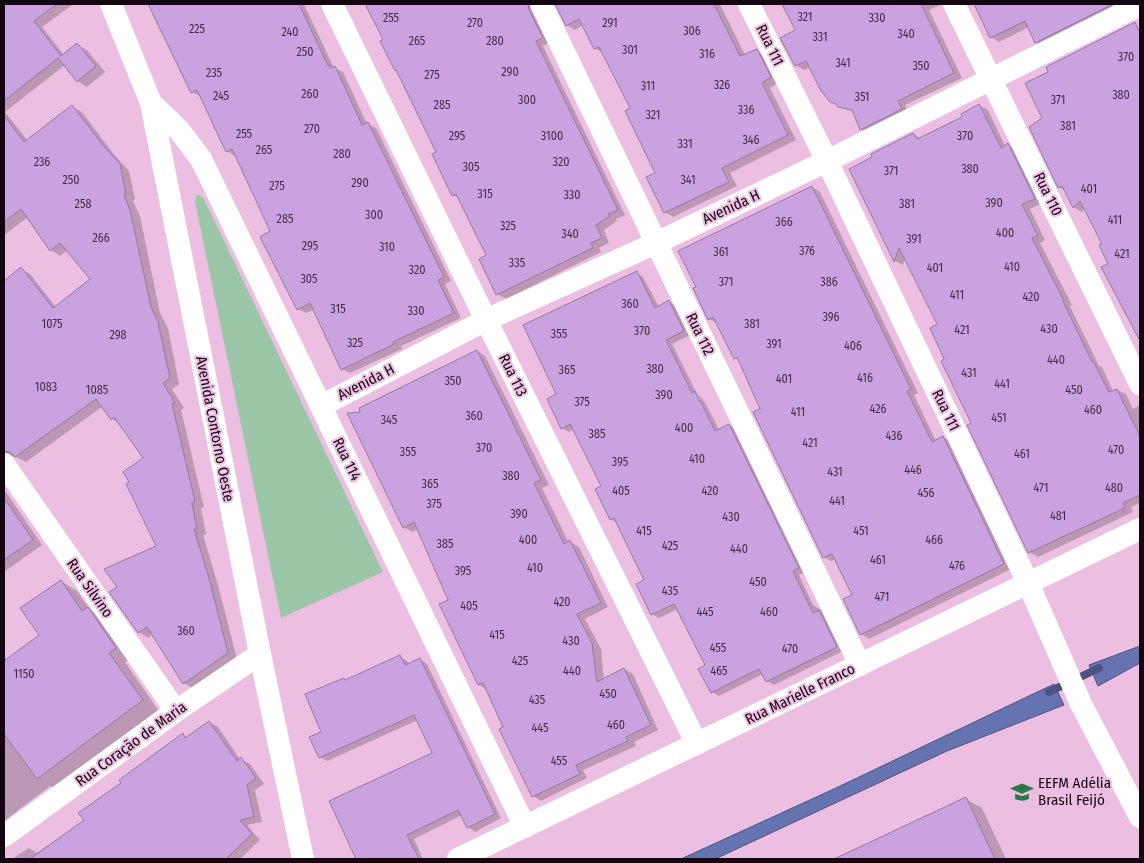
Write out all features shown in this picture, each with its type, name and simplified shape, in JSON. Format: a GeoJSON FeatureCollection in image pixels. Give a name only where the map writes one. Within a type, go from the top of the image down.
{"type":"FeatureCollection","features":[{"type":"Feature","properties":{"kind":"street","name":"Avenida Contorno Oeste"},"geometry":{"type":"LineString","coordinates":[[111,4],[151,103],[260,654],[303,859]]}},
{"type":"Feature","properties":{"kind":"street","name":"Rua 113"},"geometry":{"type":"LineString","coordinates":[[332,4],[486,320],[697,744]]}},
{"type":"Feature","properties":{"kind":"street","name":"Rua 112"},"geometry":{"type":"LineString","coordinates":[[540,4],[860,665]]}},
{"type":"Feature","properties":{"kind":"street","name":"Rua 111"},"geometry":{"type":"LineString","coordinates":[[749,4],[827,161],[1028,583],[1081,704],[1140,817]]}},
{"type":"Feature","properties":{"kind":"street","name":"Rua 110"},"geometry":{"type":"LineString","coordinates":[[954,4],[1140,384]]}},
{"type":"Feature","properties":{"kind":"street","name":"Avenida H"},"geometry":{"type":"LineString","coordinates":[[321,406],[486,320],[656,243],[827,161],[1140,5]]}},
{"type":"Feature","properties":{"kind":"street","name":"Rua 114"},"geometry":{"type":"LineString","coordinates":[[151,103],[179,130],[201,159],[525,827]]}},
{"type":"Feature","properties":{"kind":"street","name":"Rua Silvino"},"geometry":{"type":"LineString","coordinates":[[4,464],[176,711]]}},
{"type":"Feature","properties":{"kind":"street","name":"Rua Marielle Franco"},"geometry":{"type":"LineString","coordinates":[[458,859],[1140,528]]}},
{"type":"Feature","properties":{"kind":"street","name":"Rua Coração de Maria"},"geometry":{"type":"LineString","coordinates":[[4,836],[176,711],[260,654]]}},
{"type":"Feature","properties":{"kind":"green space"},"geometry":{"type":"Polygon","coordinates":[[[197,194],[203,197],[383,572],[281,618],[195,202],[197,194]]]}},
{"type":"Feature","properties":{"kind":"water"},"geometry":{"type":"Polygon","coordinates":[[[1140,646],[1140,663],[1098,686],[1089,665],[1140,646]]]}},
{"type":"Feature","properties":{"kind":"water"},"geometry":{"type":"Polygon","coordinates":[[[1054,684],[1064,705],[947,751],[715,859],[681,859],[836,788],[1054,684]]]}},
{"type":"Feature","properties":{"kind":"building"},"geometry":{"type":"Polygon","coordinates":[[[4,4],[57,4],[34,21],[61,56],[77,43],[96,66],[77,82],[58,58],[4,101],[4,4]]]}},
{"type":"Feature","properties":{"kind":"building"},"geometry":{"type":"Polygon","coordinates":[[[148,4],[299,4],[328,66],[330,65],[331,68],[335,66],[362,125],[368,122],[444,277],[438,280],[454,313],[393,342],[394,344],[341,370],[310,303],[297,310],[260,237],[270,231],[232,149],[226,152],[197,90],[191,93],[148,4]]]}},
{"type":"Feature","properties":{"kind":"building"},"geometry":{"type":"Polygon","coordinates":[[[365,4],[528,4],[529,10],[543,38],[536,41],[618,210],[608,214],[610,216],[596,225],[602,238],[591,243],[593,248],[496,295],[479,259],[486,255],[456,194],[452,196],[432,154],[436,152],[380,41],[383,39],[365,4]]]}},
{"type":"Feature","properties":{"kind":"building"},"geometry":{"type":"Polygon","coordinates":[[[555,4],[714,4],[740,56],[757,49],[771,77],[762,83],[788,135],[722,168],[729,182],[664,213],[646,177],[655,173],[625,111],[630,108],[599,47],[594,49],[579,19],[566,26],[555,4]]]}},
{"type":"Feature","properties":{"kind":"building"},"geometry":{"type":"Polygon","coordinates":[[[782,4],[921,4],[954,73],[898,101],[902,109],[860,130],[852,110],[838,107],[830,102],[821,91],[806,61],[795,66],[780,38],[795,30],[782,4]]]}},
{"type":"Feature","properties":{"kind":"building"},"geometry":{"type":"Polygon","coordinates":[[[974,4],[1113,4],[1035,43],[1025,21],[990,38],[974,4]]]}},
{"type":"Feature","properties":{"kind":"building"},"geometry":{"type":"Polygon","coordinates":[[[1135,22],[1140,33],[1140,341],[1101,267],[1108,264],[1099,245],[1102,244],[1080,201],[1073,208],[1062,186],[1058,188],[1029,127],[1042,118],[1025,83],[1048,72],[1046,67],[1135,22]]]}},
{"type":"Feature","properties":{"kind":"building"},"geometry":{"type":"Polygon","coordinates":[[[979,104],[1001,148],[1008,143],[1035,199],[1022,204],[1038,236],[1032,238],[1092,362],[1109,392],[1117,389],[1140,436],[1140,495],[1123,503],[1125,508],[1028,553],[967,425],[971,423],[941,361],[944,359],[930,328],[937,324],[899,248],[894,262],[849,169],[872,157],[871,154],[913,133],[917,139],[962,117],[961,114],[979,104]]]}},
{"type":"Feature","properties":{"kind":"building"},"geometry":{"type":"Polygon","coordinates":[[[72,105],[120,164],[126,194],[124,195],[130,210],[151,307],[158,322],[170,378],[163,383],[175,403],[172,404],[195,501],[192,503],[197,529],[194,529],[209,578],[228,653],[183,684],[147,627],[138,633],[109,592],[117,587],[104,569],[156,546],[126,484],[129,482],[123,472],[143,458],[114,417],[111,420],[96,399],[15,457],[10,452],[4,451],[4,281],[21,267],[53,308],[90,279],[60,243],[50,251],[21,209],[4,222],[4,115],[24,142],[72,105]]]}},
{"type":"Feature","properties":{"kind":"building"},"geometry":{"type":"Polygon","coordinates":[[[812,186],[911,389],[907,391],[932,442],[943,436],[1004,564],[860,635],[843,599],[852,595],[832,554],[823,558],[753,412],[760,409],[737,357],[734,359],[713,317],[708,320],[693,288],[696,287],[678,251],[812,186]]]}},
{"type":"Feature","properties":{"kind":"building"},"geometry":{"type":"Polygon","coordinates":[[[637,271],[655,308],[669,300],[684,331],[666,340],[692,393],[695,391],[715,431],[729,424],[799,568],[793,571],[813,613],[819,610],[837,647],[766,682],[759,669],[711,693],[698,669],[705,665],[674,604],[651,615],[636,584],[644,580],[614,518],[610,520],[595,489],[601,486],[570,424],[561,429],[547,399],[556,394],[523,325],[637,271]]]}},
{"type":"Feature","properties":{"kind":"building"},"geometry":{"type":"Polygon","coordinates":[[[477,350],[541,480],[534,483],[564,544],[570,540],[601,603],[577,614],[592,643],[597,682],[624,668],[651,725],[626,737],[628,741],[576,765],[580,774],[532,797],[499,729],[503,727],[483,683],[478,685],[439,604],[448,600],[414,522],[403,528],[347,413],[360,412],[359,408],[477,350]]]}},
{"type":"Feature","properties":{"kind":"building"},"geometry":{"type":"Polygon","coordinates":[[[4,498],[33,540],[4,560],[4,498]]]}},
{"type":"Feature","properties":{"kind":"building"},"geometry":{"type":"Polygon","coordinates":[[[61,580],[82,611],[88,607],[116,648],[109,653],[143,700],[37,779],[4,734],[4,661],[39,635],[20,608],[61,580]]]}},
{"type":"Feature","properties":{"kind":"building"},"geometry":{"type":"Polygon","coordinates":[[[400,655],[405,665],[420,658],[495,814],[467,828],[458,810],[407,835],[419,859],[356,859],[329,801],[432,753],[414,715],[319,758],[309,737],[321,732],[305,694],[344,678],[345,680],[400,655]]]}},
{"type":"Feature","properties":{"kind":"building"},"geometry":{"type":"Polygon","coordinates":[[[209,721],[237,761],[241,757],[256,778],[247,785],[254,817],[240,820],[252,834],[226,859],[30,859],[84,820],[78,813],[121,783],[119,780],[183,733],[185,738],[209,721]]]}},
{"type":"Feature","properties":{"kind":"building"},"geometry":{"type":"Polygon","coordinates":[[[966,797],[995,859],[834,859],[966,797]]]}},
{"type":"Feature","properties":{"kind":"waterway"},"geometry":{"type":"LineString","coordinates":[[1049,692],[1099,668]]}},
{"type":"Feature","properties":{"kind":"place","name":"EEFM Adélia Brasil Feijó"},"geometry":{"type":"Point","coordinates":[1022,792]}}]}
